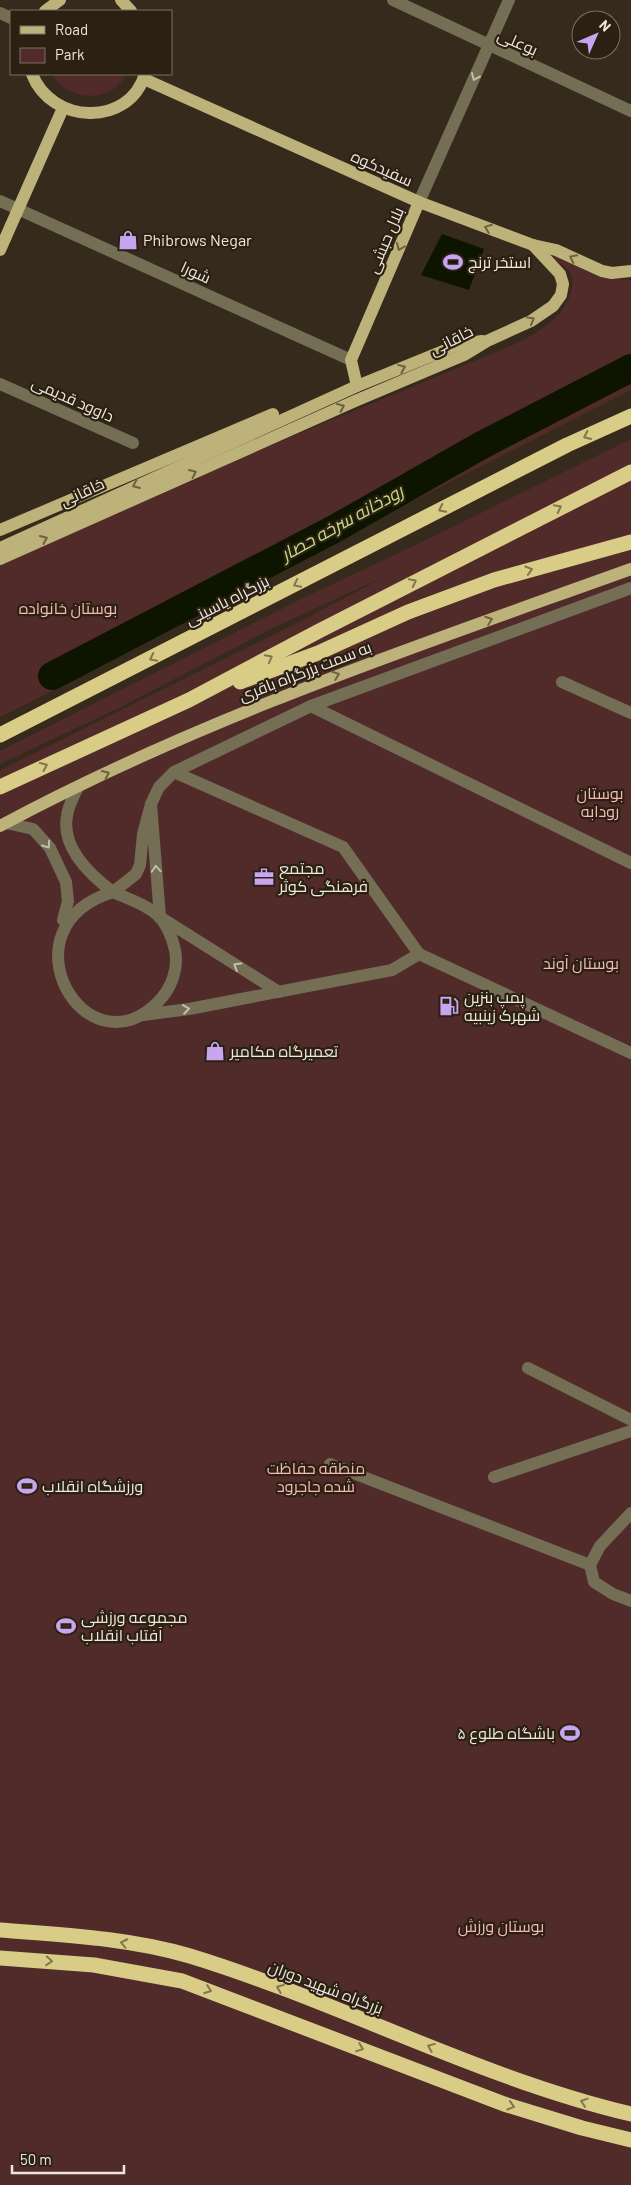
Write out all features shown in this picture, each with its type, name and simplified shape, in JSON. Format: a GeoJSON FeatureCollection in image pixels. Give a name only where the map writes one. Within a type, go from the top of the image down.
{"type":"FeatureCollection","features":[{"type":"Feature","properties":{"kind":"highway","name":"بزرگراه یاسینی"},"geometry":{"type":"LineString","coordinates":[[0,735],[567,445],[631,416]]}},
{"type":"Feature","properties":{"kind":"highway"},"geometry":{"type":"LineString","coordinates":[[0,787],[189,700],[319,631],[631,472]]}},
{"type":"Feature","properties":{"kind":"highway"},"geometry":{"type":"LineString","coordinates":[[189,700],[318,653],[408,612],[494,580],[631,542]]}},
{"type":"Feature","properties":{"kind":"highway","name":"بزرگراه شهید دوران"},"geometry":{"type":"LineString","coordinates":[[0,1930],[101,1938],[188,1956],[263,1981],[507,2078],[591,2104],[631,2114]]}},
{"type":"Feature","properties":{"kind":"highway"},"geometry":{"type":"LineString","coordinates":[[0,1958],[94,1965],[182,1981],[504,2104],[582,2128],[631,2140]]}},
{"type":"Feature","properties":{"kind":"main road"},"geometry":{"type":"LineString","coordinates":[[46,10],[60,0]]}},
{"type":"Feature","properties":{"kind":"main road"},"geometry":{"type":"LineString","coordinates":[[121,0],[130,10]]}},
{"type":"Feature","properties":{"kind":"main road"},"geometry":{"type":"LineString","coordinates":[[32,75],[47,98],[63,108],[81,114],[100,113],[118,106],[133,95],[144,76]]}},
{"type":"Feature","properties":{"kind":"main road","name":"سفیدکوه"},"geometry":{"type":"LineString","coordinates":[[144,76],[419,202],[533,246],[556,250],[586,265],[612,273],[631,271]]}},
{"type":"Feature","properties":{"kind":"main road"},"geometry":{"type":"LineString","coordinates":[[0,250],[63,108]]}},
{"type":"Feature","properties":{"kind":"main road","name":"بلال حبشی"},"geometry":{"type":"LineString","coordinates":[[351,360],[419,202]]}},
{"type":"Feature","properties":{"kind":"main road"},"geometry":{"type":"LineString","coordinates":[[487,341],[531,321],[553,306],[561,295],[563,284],[560,274],[533,246]]}},
{"type":"Feature","properties":{"kind":"main road","name":"خاقانی"},"geometry":{"type":"LineString","coordinates":[[0,548],[357,386],[458,345],[487,341]]}},
{"type":"Feature","properties":{"kind":"main road","name":"خاقانی"},"geometry":{"type":"LineString","coordinates":[[0,559],[355,401],[464,355],[487,341]]}},
{"type":"Feature","properties":{"kind":"main road"},"geometry":{"type":"LineString","coordinates":[[0,530],[344,384],[357,386],[351,360]]}},
{"type":"Feature","properties":{"kind":"main road","name":"به سمت بزرگراه باقری"},"geometry":{"type":"LineString","coordinates":[[3,824],[78,787],[232,717],[335,676],[631,568]]}},
{"type":"Feature","properties":{"kind":"street","name":"بوعلی"},"geometry":{"type":"LineString","coordinates":[[393,0],[631,111]]}},
{"type":"Feature","properties":{"kind":"street","name":"بلال حبشی"},"geometry":{"type":"LineString","coordinates":[[419,202],[509,0]]}},
{"type":"Feature","properties":{"kind":"street","name":"شورا"},"geometry":{"type":"LineString","coordinates":[[0,201],[351,360]]}},
{"type":"Feature","properties":{"kind":"street","name":"داوود قدیمی"},"geometry":{"type":"LineString","coordinates":[[0,384],[133,443]]}},
{"type":"Feature","properties":{"kind":"street"},"geometry":{"type":"LineString","coordinates":[[151,804],[160,917],[172,935],[176,955],[174,976],[165,995],[152,1008],[131,1019],[110,1021],[90,1017],[72,1006],[59,990],[52,971],[51,950],[69,914],[86,902],[113,892],[136,874],[140,865],[143,834],[151,804],[159,787],[174,772],[311,706],[631,588]]}},
{"type":"Feature","properties":{"kind":"street"},"geometry":{"type":"LineString","coordinates":[[562,682],[631,713]]}},
{"type":"Feature","properties":{"kind":"street"},"geometry":{"type":"LineString","coordinates":[[311,706],[631,863]]}},
{"type":"Feature","properties":{"kind":"street"},"geometry":{"type":"LineString","coordinates":[[174,772],[343,847],[419,954],[631,1053]]}},
{"type":"Feature","properties":{"kind":"street"},"geometry":{"type":"LineString","coordinates":[[78,787],[67,816],[66,827],[73,847],[86,871],[113,892],[144,904],[160,917],[279,992]]}},
{"type":"Feature","properties":{"kind":"street"},"geometry":{"type":"LineString","coordinates":[[3,824],[33,829],[50,848],[66,882],[68,902],[62,925]]}},
{"type":"Feature","properties":{"kind":"street"},"geometry":{"type":"LineString","coordinates":[[138,1015],[189,1009],[392,970],[419,954]]}},
{"type":"Feature","properties":{"kind":"street"},"geometry":{"type":"LineString","coordinates":[[528,1368],[631,1420]]}},
{"type":"Feature","properties":{"kind":"street"},"geometry":{"type":"LineString","coordinates":[[494,1477],[631,1431]]}},
{"type":"Feature","properties":{"kind":"street"},"geometry":{"type":"LineString","coordinates":[[330,1464],[590,1564]]}},
{"type":"Feature","properties":{"kind":"street"},"geometry":{"type":"LineString","coordinates":[[631,1513],[600,1546],[590,1564],[594,1582],[613,1594],[631,1601]]}},
{"type":"Feature","properties":{"kind":"green space"},"geometry":{"type":"Polygon","coordinates":[[[53,75],[125,75],[119,84],[110,91],[100,95],[78,94],[68,90],[53,75]]]}},
{"type":"Feature","properties":{"kind":"green space","name":"بوستان خانواده"},"geometry":{"type":"Polygon","coordinates":[[[551,255],[603,278],[631,280],[631,390],[293,562],[72,681],[0,717],[0,565],[271,445],[520,342],[553,320],[565,306],[569,297],[572,284],[571,275],[564,266],[550,259],[551,255]]]}},
{"type":"Feature","properties":{"kind":"green space","name":"منطقه حفاظت شده جاجرود"},"geometry":{"type":"Polygon","coordinates":[[[631,439],[631,2185],[0,2185],[0,770],[299,622],[388,575],[273,628],[119,708],[0,764],[0,751],[301,599],[631,439]]]}},
{"type":"Feature","properties":{"kind":"shaded area","name":"استخر ترنج"},"geometry":{"type":"Polygon","coordinates":[[[442,234],[484,249],[469,290],[421,275],[442,234]]]}},
{"type":"Feature","properties":{"kind":"waterway","name":"رودخانه سرخه حصار"},"geometry":{"type":"LineString","coordinates":[[52,676],[334,529],[482,445],[631,368]]}},
{"type":"Feature","properties":{"kind":"place","name":"Phibrows Negar"},"geometry":{"type":"Point","coordinates":[128,240]}},
{"type":"Feature","properties":{"kind":"place","name":"استخر ترنج"},"geometry":{"type":"Point","coordinates":[453,262]}},
{"type":"Feature","properties":{"kind":"place","name":"مجتمع فرهنگی کوثر"},"geometry":{"type":"Point","coordinates":[264,877]}},
{"type":"Feature","properties":{"kind":"place","name":"پمپ بنزین شهرک زینبیه"},"geometry":{"type":"Point","coordinates":[449,1006]}},
{"type":"Feature","properties":{"kind":"place","name":"تعمیرگاه مکامیر"},"geometry":{"type":"Point","coordinates":[215,1051]}},
{"type":"Feature","properties":{"kind":"place","name":"ورزشگاه انقلاب"},"geometry":{"type":"Point","coordinates":[27,1486]}},
{"type":"Feature","properties":{"kind":"place","name":"مجموعه ورزشی آفتاب انقلاب"},"geometry":{"type":"Point","coordinates":[66,1626]}},
{"type":"Feature","properties":{"kind":"place","name":"باشگاه طلوع ۵"},"geometry":{"type":"Point","coordinates":[570,1733]}},
{"type":"Feature","properties":{"kind":"park label","name":"بوستان رودابه"},"geometry":{"type":"Point","coordinates":[600,802]}},
{"type":"Feature","properties":{"kind":"park label","name":"بوستان آوند"},"geometry":{"type":"Point","coordinates":[581,963]}},
{"type":"Feature","properties":{"kind":"park label","name":"بوستان ورزش"},"geometry":{"type":"Point","coordinates":[501,1926]}}]}
